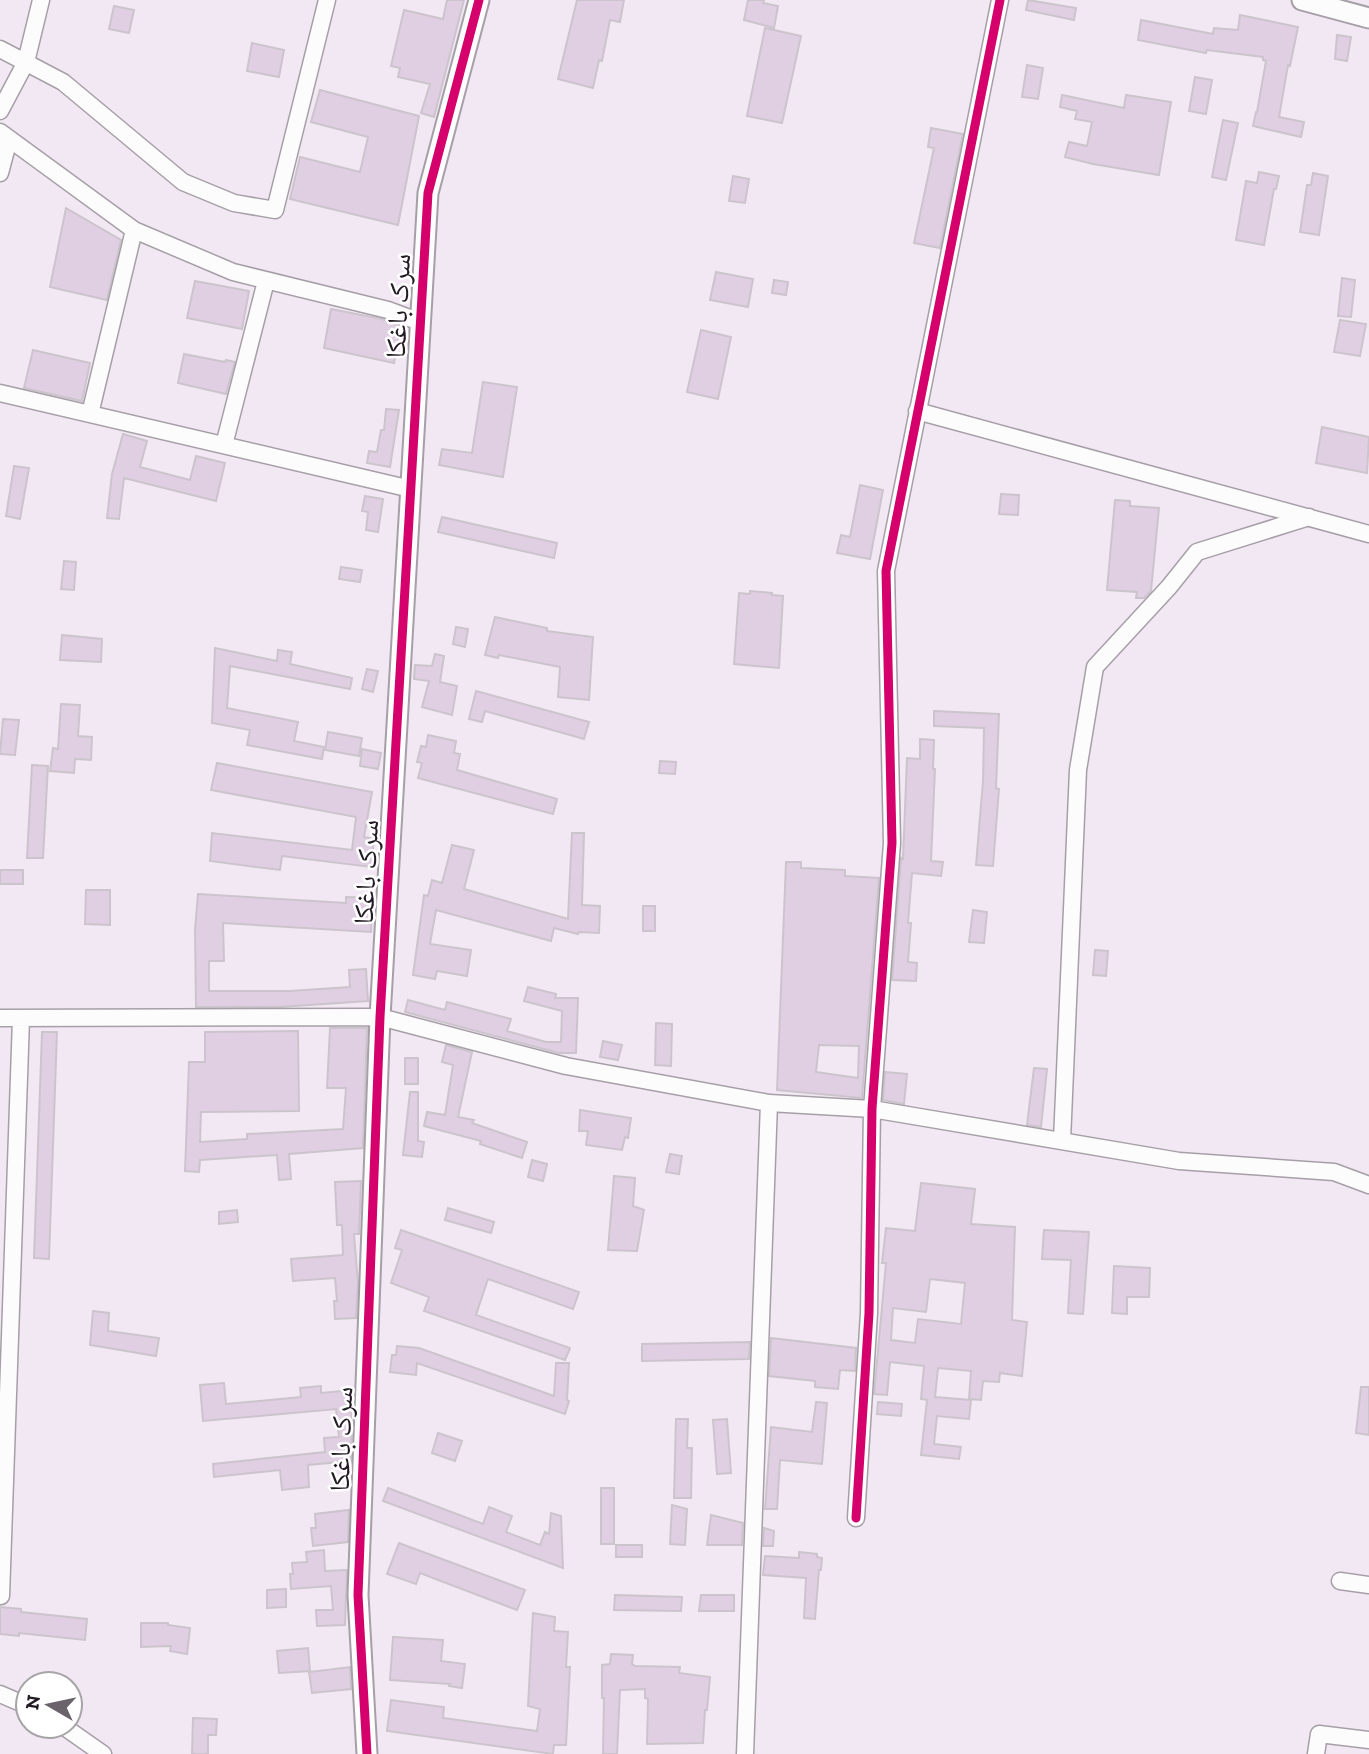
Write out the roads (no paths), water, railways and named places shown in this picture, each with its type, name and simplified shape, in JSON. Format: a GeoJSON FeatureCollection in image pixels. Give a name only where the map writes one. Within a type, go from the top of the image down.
{"type":"FeatureCollection","features":[{"type":"Feature","properties":{"kind":"street"},"geometry":{"type":"LineString","coordinates":[[0,111],[26,62],[41,0]]}},
{"type":"Feature","properties":{"kind":"street"},"geometry":{"type":"LineString","coordinates":[[0,49],[62,82],[183,182],[234,203],[275,210],[327,0]]}},
{"type":"Feature","properties":{"kind":"street","name":"سرک باغکا"},"geometry":{"type":"LineString","coordinates":[[367,1754],[358,1595],[380,1017],[428,193],[479,0]]}},
{"type":"Feature","properties":{"kind":"street"},"geometry":{"type":"LineString","coordinates":[[856,1518],[869,1313],[872,1109],[892,843],[886,571],[1000,0]]}},
{"type":"Feature","properties":{"kind":"street"},"geometry":{"type":"LineString","coordinates":[[1302,0],[1369,18]]}},
{"type":"Feature","properties":{"kind":"street"},"geometry":{"type":"LineString","coordinates":[[4,135],[134,230],[233,272],[388,310],[420,322]]}},
{"type":"Feature","properties":{"kind":"street"},"geometry":{"type":"LineString","coordinates":[[0,173],[4,135]]}},
{"type":"Feature","properties":{"kind":"street"},"geometry":{"type":"LineString","coordinates":[[90,414],[134,230]]}},
{"type":"Feature","properties":{"kind":"street"},"geometry":{"type":"LineString","coordinates":[[224,445],[266,281]]}},
{"type":"Feature","properties":{"kind":"street"},"geometry":{"type":"LineString","coordinates":[[0,393],[411,489]]}},
{"type":"Feature","properties":{"kind":"street"},"geometry":{"type":"LineString","coordinates":[[917,411],[1369,534]]}},
{"type":"Feature","properties":{"kind":"street"},"geometry":{"type":"LineString","coordinates":[[1062,1141],[1078,770],[1095,667],[1169,587],[1197,552],[1309,517]]}},
{"type":"Feature","properties":{"kind":"street"},"geometry":{"type":"LineString","coordinates":[[0,1018],[380,1017],[566,1066],[769,1103],[872,1109],[1179,1161],[1334,1172],[1369,1185]]}},
{"type":"Feature","properties":{"kind":"street"},"geometry":{"type":"LineString","coordinates":[[1,1596],[22,1018]]}},
{"type":"Feature","properties":{"kind":"street"},"geometry":{"type":"LineString","coordinates":[[745,1754],[769,1103]]}},
{"type":"Feature","properties":{"kind":"street"},"geometry":{"type":"LineString","coordinates":[[1340,1581],[1369,1584]]}},
{"type":"Feature","properties":{"kind":"street"},"geometry":{"type":"LineString","coordinates":[[1316,1754],[1319,1734],[1369,1740]]}},
{"type":"Feature","properties":{"kind":"street"},"geometry":{"type":"LineString","coordinates":[[83,1740],[103,1754]]}}]}
